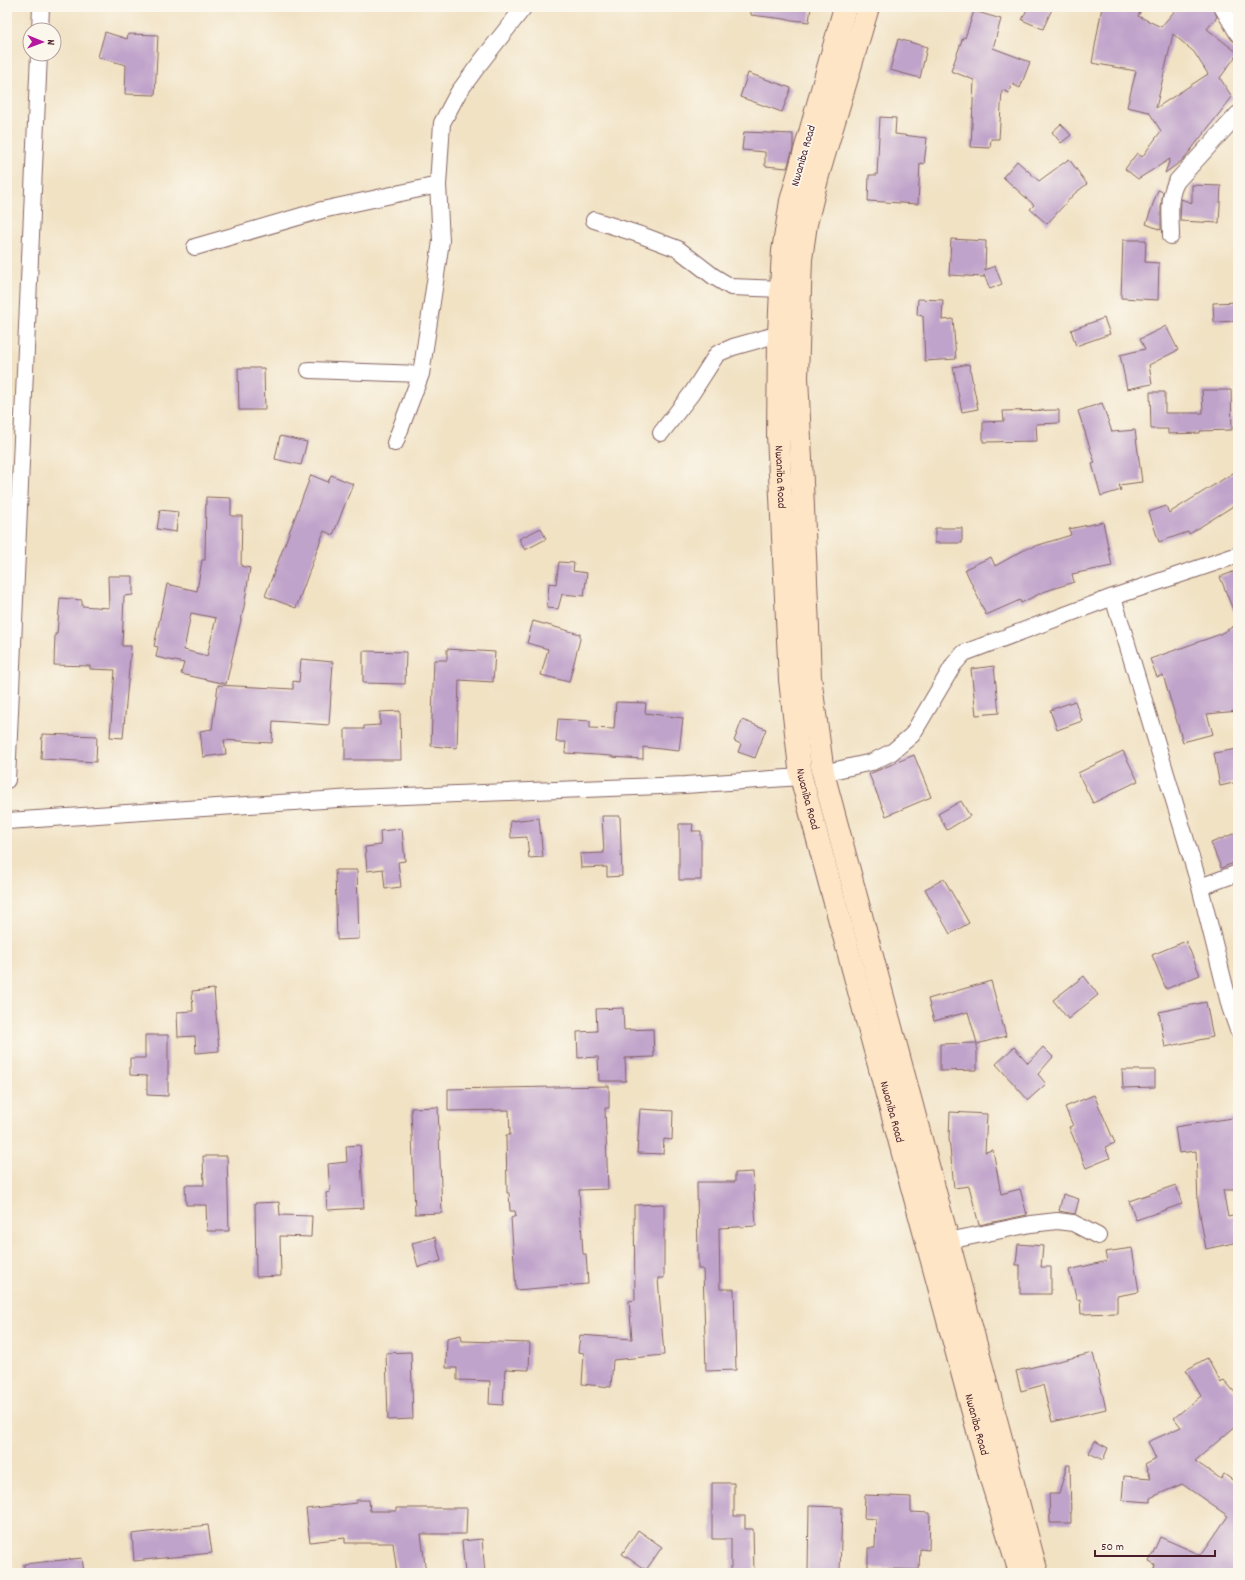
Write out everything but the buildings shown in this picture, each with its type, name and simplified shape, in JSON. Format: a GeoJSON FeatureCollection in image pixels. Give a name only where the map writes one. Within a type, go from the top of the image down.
{"type":"FeatureCollection","features":[{"type":"Feature","properties":{"kind":"main road","name":"Nwaniba Road"},"geometry":{"type":"LineString","coordinates":[[845,7],[791,201],[783,251],[780,289],[778,435],[790,680],[801,776],[990,1479],[1023,1571]]}},
{"type":"Feature","properties":{"kind":"main road"},"geometry":{"type":"LineString","coordinates":[[868,7],[818,175],[806,224],[801,259],[798,377],[800,459],[810,677],[822,773],[948,1241],[1023,1571]]}},
{"type":"Feature","properties":{"kind":"street"},"geometry":{"type":"LineString","coordinates":[[40,22],[41,7]]}},
{"type":"Feature","properties":{"kind":"street"},"geometry":{"type":"LineString","coordinates":[[394,443],[421,374],[441,241],[438,185],[442,123],[458,93],[524,7]]}},
{"type":"Feature","properties":{"kind":"street"},"geometry":{"type":"LineString","coordinates":[[1222,7],[1238,34]]}},
{"type":"Feature","properties":{"kind":"street"},"geometry":{"type":"LineString","coordinates":[[7,780],[39,62]]}},
{"type":"Feature","properties":{"kind":"street"},"geometry":{"type":"LineString","coordinates":[[1171,236],[1171,198],[1174,186],[1238,114]]}},
{"type":"Feature","properties":{"kind":"street"},"geometry":{"type":"LineString","coordinates":[[195,247],[322,210],[438,185]]}},
{"type":"Feature","properties":{"kind":"street"},"geometry":{"type":"LineString","coordinates":[[594,220],[678,249],[712,276],[731,287],[780,289]]}},
{"type":"Feature","properties":{"kind":"street"},"geometry":{"type":"LineString","coordinates":[[661,433],[692,393],[717,354],[733,347],[779,334]]}},
{"type":"Feature","properties":{"kind":"street"},"geometry":{"type":"LineString","coordinates":[[309,370],[421,374]]}},
{"type":"Feature","properties":{"kind":"street"},"geometry":{"type":"LineString","coordinates":[[822,773],[872,762],[892,752],[912,735],[954,664],[964,653],[1113,597],[1238,555]]}},
{"type":"Feature","properties":{"kind":"street"},"geometry":{"type":"LineString","coordinates":[[1113,597],[1200,887],[1230,1007],[1238,1030]]}},
{"type":"Feature","properties":{"kind":"street"},"geometry":{"type":"LineString","coordinates":[[7,821],[353,798],[685,785],[801,776]]}},
{"type":"Feature","properties":{"kind":"street"},"geometry":{"type":"LineString","coordinates":[[1200,887],[1238,873]]}},
{"type":"Feature","properties":{"kind":"street"},"geometry":{"type":"LineString","coordinates":[[948,1241],[1031,1224],[1057,1221],[1074,1223],[1098,1236]]}}]}
